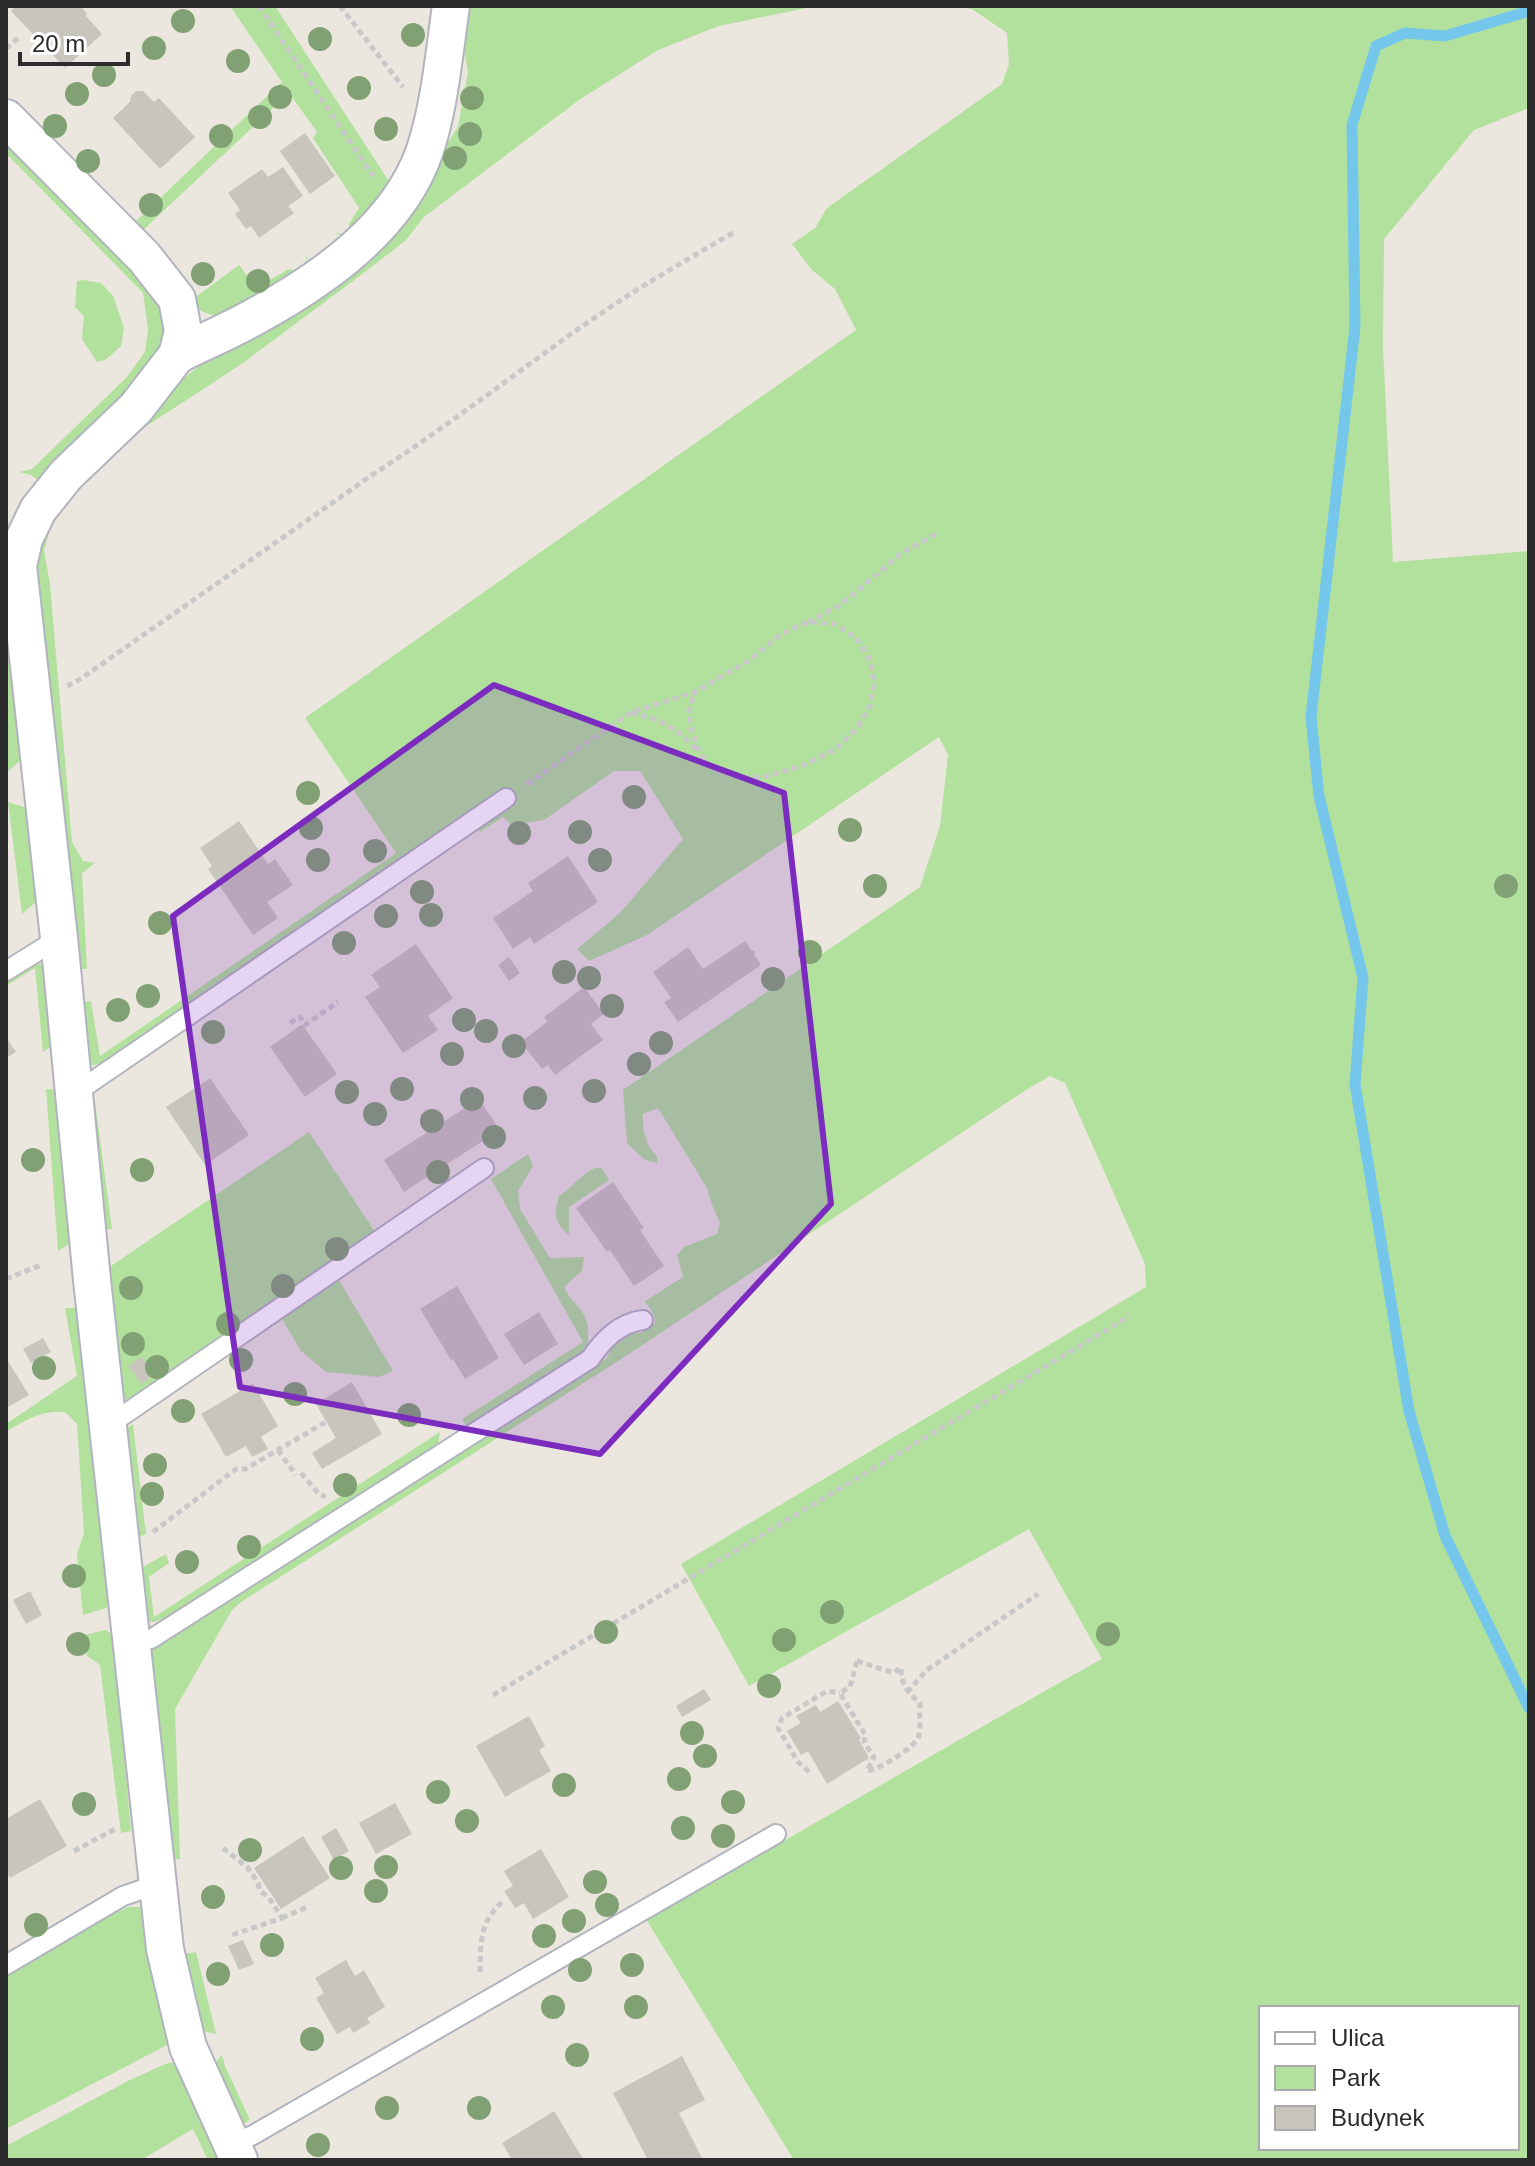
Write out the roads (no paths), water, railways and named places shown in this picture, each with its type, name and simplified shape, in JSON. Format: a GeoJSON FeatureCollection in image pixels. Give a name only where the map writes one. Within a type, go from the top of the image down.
{"type":"FeatureCollection","features":[{"type":"Feature","properties":{"kind":"street"},"geometry":{"type":"LineString","coordinates":[[177,355],[253,318],[303,288],[367,237],[408,188],[424,153],[436,109],[451,6]]}},
{"type":"Feature","properties":{"kind":"street"},"geometry":{"type":"LineString","coordinates":[[6,118],[144,257],[177,299],[183,331],[177,355],[136,408],[66,475],[38,510],[12,567],[31,690],[59,938],[88,1247],[165,1949],[188,2047],[236,2152]]}},
{"type":"Feature","properties":{"kind":"lane"},"geometry":{"type":"LineString","coordinates":[[74,1094],[506,798]]}},
{"type":"Feature","properties":{"kind":"lane"},"geometry":{"type":"LineString","coordinates":[[6,971],[59,938]]}},
{"type":"Feature","properties":{"kind":"lane"},"geometry":{"type":"LineString","coordinates":[[109,1425],[484,1168]]}},
{"type":"Feature","properties":{"kind":"lane"},"geometry":{"type":"LineString","coordinates":[[132,1643],[151,1639],[590,1359],[603,1340],[631,1321],[643,1320]]}},
{"type":"Feature","properties":{"kind":"lane"},"geometry":{"type":"LineString","coordinates":[[236,2152],[266,2127],[776,1834]]}},
{"type":"Feature","properties":{"kind":"lane"},"geometry":{"type":"LineString","coordinates":[[6,1965],[123,1896],[158,1884]]}},
{"type":"Feature","properties":{"kind":"waterway"},"geometry":{"type":"LineString","coordinates":[[1529,11],[1445,36],[1405,33],[1376,46],[1352,125],[1355,327],[1311,717],[1319,796],[1363,978],[1355,1084],[1409,1411],[1445,1536],[1529,1708]]}}]}
